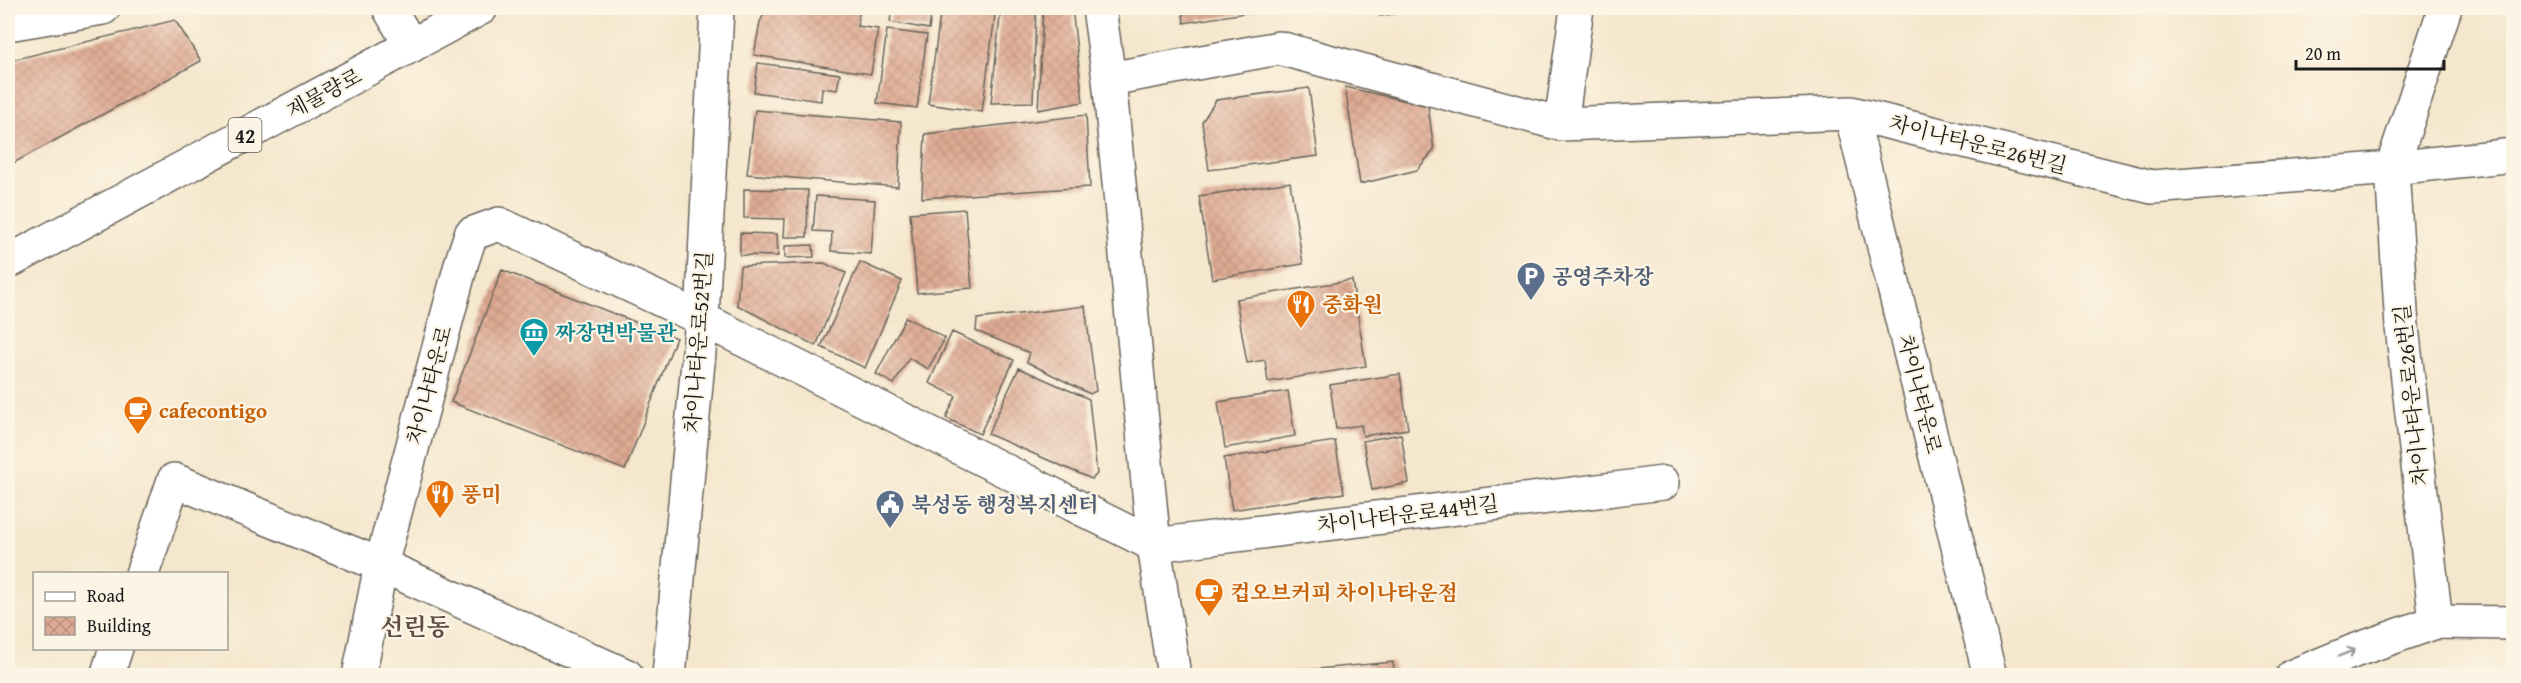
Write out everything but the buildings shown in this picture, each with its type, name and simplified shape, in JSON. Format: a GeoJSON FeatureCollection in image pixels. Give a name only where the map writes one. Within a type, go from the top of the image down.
{"type":"FeatureCollection","features":[{"type":"Feature","properties":{"kind":"street"},"geometry":{"type":"LineString","coordinates":[[8,24],[103,8]]}},
{"type":"Feature","properties":{"kind":"street"},"geometry":{"type":"LineString","coordinates":[[389,8],[411,46]]}},
{"type":"Feature","properties":{"kind":"street","name":"제물량로"},"geometry":{"type":"LineString","coordinates":[[8,262],[481,8]]}},
{"type":"Feature","properties":{"kind":"street","name":"차이나타운로52번길"},"geometry":{"type":"LineString","coordinates":[[669,675],[702,319],[717,8]]}},
{"type":"Feature","properties":{"kind":"street"},"geometry":{"type":"LineString","coordinates":[[1099,8],[1109,79],[1154,544],[1174,675]]}},
{"type":"Feature","properties":{"kind":"street"},"geometry":{"type":"LineString","coordinates":[[1109,79],[1279,48],[1561,124],[1577,8]]}},
{"type":"Feature","properties":{"kind":"street","name":"차이나타운로26번길"},"geometry":{"type":"LineString","coordinates":[[2436,622],[2402,327],[2392,168],[2445,8]]}},
{"type":"Feature","properties":{"kind":"street","name":"차이나타운로"},"geometry":{"type":"LineString","coordinates":[[1851,113],[1990,675]]}},
{"type":"Feature","properties":{"kind":"street","name":"차이나타운로26번길"},"geometry":{"type":"LineString","coordinates":[[1561,124],[1851,113],[2152,187],[2392,168],[2514,155]]}},
{"type":"Feature","properties":{"kind":"street","name":"차이나타운로"},"geometry":{"type":"LineString","coordinates":[[381,564],[471,234],[499,224],[702,319]]}},
{"type":"Feature","properties":{"kind":"street"},"geometry":{"type":"LineString","coordinates":[[702,319],[1154,544]]}},
{"type":"Feature","properties":{"kind":"street"},"geometry":{"type":"LineString","coordinates":[[142,572],[174,480],[381,564],[627,675]]}},
{"type":"Feature","properties":{"kind":"street","name":"차이나타운로44번길"},"geometry":{"type":"LineString","coordinates":[[1154,544],[1663,483]]}},
{"type":"Feature","properties":{"kind":"street"},"geometry":{"type":"LineString","coordinates":[[359,675],[381,564]]}},
{"type":"Feature","properties":{"kind":"street"},"geometry":{"type":"LineString","coordinates":[[2293,675],[2436,622],[2514,623]]}},
{"type":"Feature","properties":{"kind":"street"},"geometry":{"type":"LineString","coordinates":[[107,675],[115,650]]}},
{"type":"Feature","properties":{"kind":"place","name":"공영주차장"},"geometry":{"type":"Point","coordinates":[1531,302]}},
{"type":"Feature","properties":{"kind":"place","name":"중화원"},"geometry":{"type":"Point","coordinates":[1301,330]}},
{"type":"Feature","properties":{"kind":"place","name":"짜장면박물관"},"geometry":{"type":"Point","coordinates":[534,358]}},
{"type":"Feature","properties":{"kind":"place","name":"cafecontigo"},"geometry":{"type":"Point","coordinates":[138,436]}},
{"type":"Feature","properties":{"kind":"place","name":"풍미"},"geometry":{"type":"Point","coordinates":[440,520]}},
{"type":"Feature","properties":{"kind":"place","name":"북성동 행정복지센터"},"geometry":{"type":"Point","coordinates":[890,530]}},
{"type":"Feature","properties":{"kind":"place","name":"컵오브커피 차이나타운점"},"geometry":{"type":"Point","coordinates":[1209,618]}},
{"type":"Feature","properties":{"kind":"district","name":"선린동"},"geometry":{"type":"Point","coordinates":[415,626]}}]}
